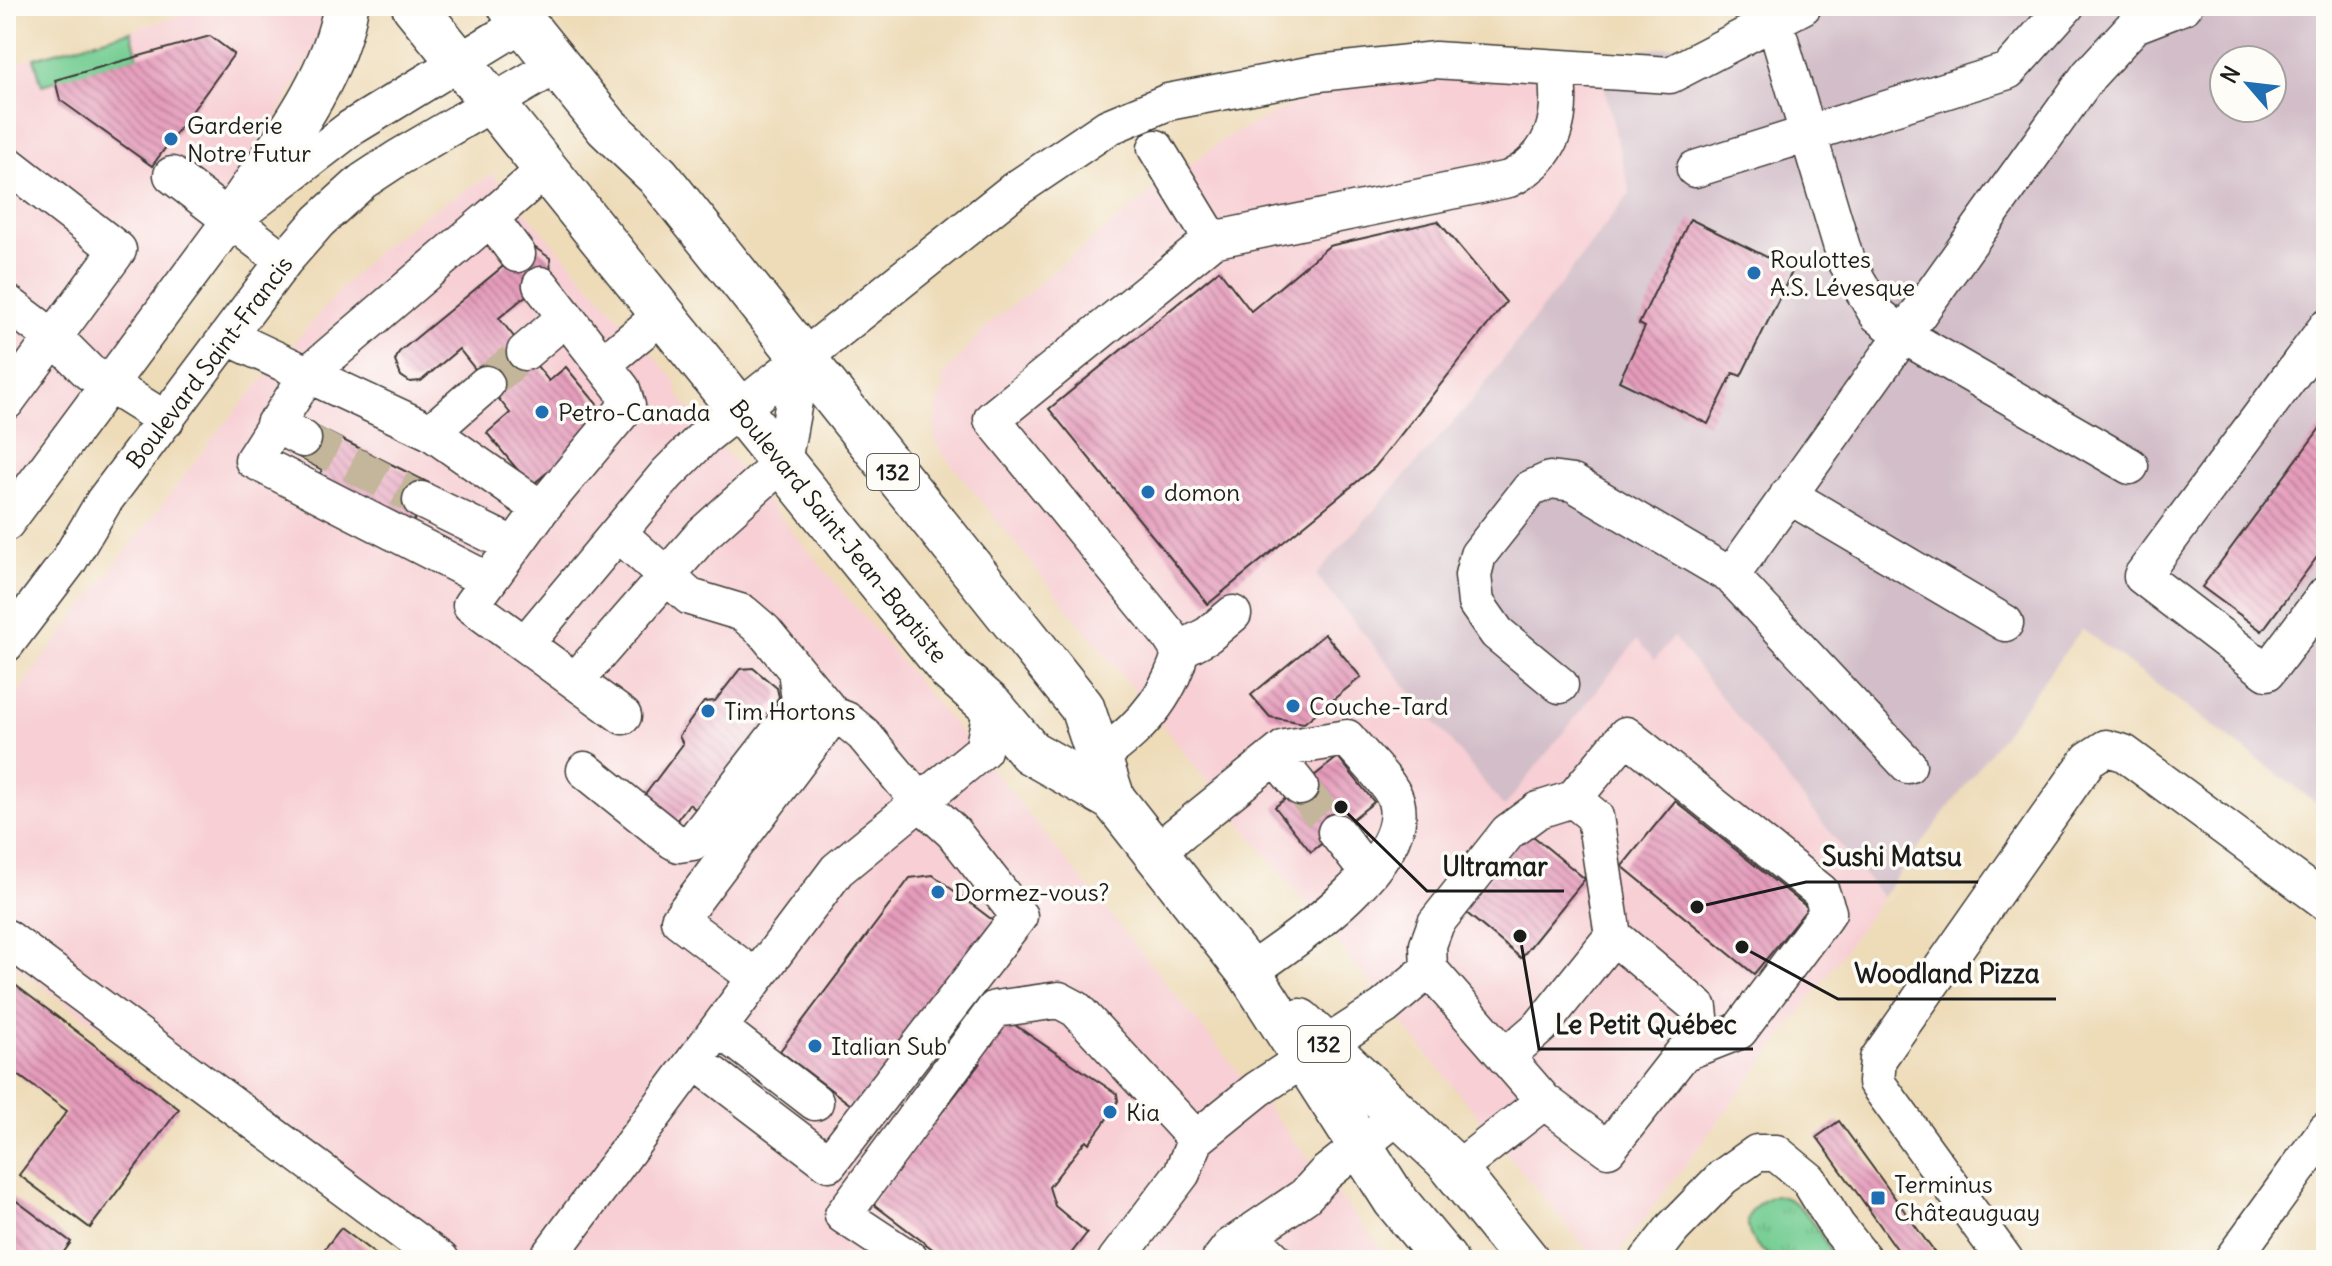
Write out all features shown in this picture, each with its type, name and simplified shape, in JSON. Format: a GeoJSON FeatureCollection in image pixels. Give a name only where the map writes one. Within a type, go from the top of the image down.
{"type":"FeatureCollection","features":[{"type":"Feature","properties":{"kind":"highway"},"geometry":{"type":"LineString","coordinates":[[230,221],[316,90],[342,28],[346,6]]}},
{"type":"Feature","properties":{"kind":"highway","name":"Boulevard Saint-Jean-Baptiste"},"geometry":{"type":"LineString","coordinates":[[414,6],[442,73],[473,112],[546,169],[950,670],[992,707],[1030,752],[1085,768]]}},
{"type":"Feature","properties":{"kind":"highway","name":"132"},"geometry":{"type":"LineString","coordinates":[[517,14],[607,127],[658,176],[1082,707],[1085,768],[1156,852],[1249,972],[1314,1050],[1399,1115],[1455,1171],[1527,1260]]}},
{"type":"Feature","properties":{"kind":"highway","name":"132"},"geometry":{"type":"LineString","coordinates":[[1314,1050],[1360,1146],[1395,1200],[1445,1260]]}},
{"type":"Feature","properties":{"kind":"street"},"geometry":{"type":"LineString","coordinates":[[1695,169],[2008,71],[2066,6]]}},
{"type":"Feature","properties":{"kind":"street"},"geometry":{"type":"LineString","coordinates":[[1731,576],[2111,47],[2135,25],[2184,6]]}},
{"type":"Feature","properties":{"kind":"street"},"geometry":{"type":"LineString","coordinates":[[6,523],[230,221],[335,140],[442,73],[517,14]]}},
{"type":"Feature","properties":{"kind":"street"},"geometry":{"type":"LineString","coordinates":[[526,643],[667,474],[741,408],[1013,191],[1108,127],[1168,102],[1319,73],[1435,60],[1670,75],[1789,15],[1808,133],[1846,261],[1877,314],[1903,335],[2130,466]]}},
{"type":"Feature","properties":{"kind":"street","name":"Boulevard Saint-Francis"},"geometry":{"type":"LineString","coordinates":[[6,644],[68,562],[104,501],[284,261],[319,221],[363,181],[473,112],[557,65]]}},
{"type":"Feature","properties":{"kind":"street"},"geometry":{"type":"LineString","coordinates":[[1085,768],[1149,716],[1165,692],[1177,663],[1178,651],[1169,635],[992,419],[1212,240],[1509,179],[1539,159],[1552,140],[1559,95],[1556,70]]}},
{"type":"Feature","properties":{"kind":"street"},"geometry":{"type":"LineString","coordinates":[[1156,148],[1212,240]]}},
{"type":"Feature","properties":{"kind":"street"},"geometry":{"type":"LineString","coordinates":[[6,163],[118,250],[6,402]]}},
{"type":"Feature","properties":{"kind":"street"},"geometry":{"type":"LineString","coordinates":[[487,580],[253,460],[288,431],[308,374],[546,169]]}},
{"type":"Feature","properties":{"kind":"street"},"geometry":{"type":"LineString","coordinates":[[172,175],[284,261]]}},
{"type":"Feature","properties":{"kind":"street"},"geometry":{"type":"LineString","coordinates":[[490,218],[517,254]]}},
{"type":"Feature","properties":{"kind":"street"},"geometry":{"type":"LineString","coordinates":[[541,285],[622,389],[627,406],[541,509],[471,605],[577,679],[623,716]]}},
{"type":"Feature","properties":{"kind":"street"},"geometry":{"type":"LineString","coordinates":[[6,302],[108,385],[166,420]]}},
{"type":"Feature","properties":{"kind":"street"},"geometry":{"type":"LineString","coordinates":[[603,364],[663,314]]}},
{"type":"Feature","properties":{"kind":"street"},"geometry":{"type":"LineString","coordinates":[[525,352],[566,317]]}},
{"type":"Feature","properties":{"kind":"street"},"geometry":{"type":"LineString","coordinates":[[2326,328],[2142,576],[2267,672],[2326,594]]}},
{"type":"Feature","properties":{"kind":"street"},"geometry":{"type":"LineString","coordinates":[[228,337],[431,432],[541,509]]}},
{"type":"Feature","properties":{"kind":"street"},"geometry":{"type":"LineString","coordinates":[[577,679],[723,514],[783,462],[802,357]]}},
{"type":"Feature","properties":{"kind":"street"},"geometry":{"type":"LineString","coordinates":[[431,432],[486,384]]}},
{"type":"Feature","properties":{"kind":"street"},"geometry":{"type":"LineString","coordinates":[[1560,685],[1497,633],[1476,603],[1473,575],[1478,555],[1530,489],[1550,480],[1573,483],[1731,576],[1908,765]]}},
{"type":"Feature","properties":{"kind":"street"},"geometry":{"type":"LineString","coordinates":[[1788,495],[2005,623]]}},
{"type":"Feature","properties":{"kind":"street"},"geometry":{"type":"LineString","coordinates":[[421,500],[513,545]]}},
{"type":"Feature","properties":{"kind":"street"},"geometry":{"type":"LineString","coordinates":[[618,533],[690,597],[743,613],[764,631],[833,715],[863,734],[919,801],[953,832],[1019,916],[829,1163],[695,1061]]}},
{"type":"Feature","properties":{"kind":"street"},"geometry":{"type":"LineString","coordinates":[[1178,651],[1208,635],[1233,614]]}},
{"type":"Feature","properties":{"kind":"street"},"geometry":{"type":"LineString","coordinates":[[585,770],[672,840],[679,844],[693,842],[795,711],[800,700],[796,670]]}},
{"type":"Feature","properties":{"kind":"street"},"geometry":{"type":"LineString","coordinates":[[546,1260],[837,870],[983,750],[992,707]]}},
{"type":"Feature","properties":{"kind":"street"},"geometry":{"type":"LineString","coordinates":[[756,978],[679,920],[833,715]]}},
{"type":"Feature","properties":{"kind":"street"},"geometry":{"type":"LineString","coordinates":[[1626,735],[1806,880],[1826,901],[1826,918],[1746,1023],[1731,1036],[1703,1043],[1676,1060],[1608,1149],[1544,1101],[1429,969],[1428,945],[1434,927],[1508,832],[1538,810],[1573,799],[1626,735]]}},
{"type":"Feature","properties":{"kind":"street"},"geometry":{"type":"LineString","coordinates":[[1156,852],[1285,748],[1347,738],[1395,797],[1397,828],[1368,873],[1317,924],[1249,972]]}},
{"type":"Feature","properties":{"kind":"street"},"geometry":{"type":"LineString","coordinates":[[2005,1260],[1876,1082],[1878,1059],[2089,759],[2106,748],[2124,753],[2326,902]]}},
{"type":"Feature","properties":{"kind":"street"},"geometry":{"type":"LineString","coordinates":[[1275,756],[1300,787]]}},
{"type":"Feature","properties":{"kind":"street"},"geometry":{"type":"LineString","coordinates":[[1573,799],[1595,817],[1613,936],[1699,1008],[1703,1043]]}},
{"type":"Feature","properties":{"kind":"street"},"geometry":{"type":"LineString","coordinates":[[1336,832],[1368,873]]}},
{"type":"Feature","properties":{"kind":"street"},"geometry":{"type":"LineString","coordinates":[[1505,1057],[1541,1026],[1613,936]]}},
{"type":"Feature","properties":{"kind":"street"},"geometry":{"type":"LineString","coordinates":[[7,938],[441,1260]]}},
{"type":"Feature","properties":{"kind":"street"},"geometry":{"type":"LineString","coordinates":[[1116,1260],[1182,1173],[1196,1139],[1314,1050],[1384,1007],[1429,969]]}},
{"type":"Feature","properties":{"kind":"street"},"geometry":{"type":"LineString","coordinates":[[911,1260],[860,1247],[843,1215],[995,1009],[1059,1000],[1076,1009],[1196,1139]]}},
{"type":"Feature","properties":{"kind":"street"},"geometry":{"type":"LineString","coordinates":[[719,1028],[815,1102]]}},
{"type":"Feature","properties":{"kind":"street"},"geometry":{"type":"LineString","coordinates":[[1455,1171],[1544,1101]]}},
{"type":"Feature","properties":{"kind":"street"},"geometry":{"type":"LineString","coordinates":[[1220,1260],[1230,1247],[1263,1248],[1305,1196],[1399,1115]]}},
{"type":"Feature","properties":{"kind":"street"},"geometry":{"type":"LineString","coordinates":[[2232,1260],[2326,1130]]}},
{"type":"Feature","properties":{"kind":"street"},"geometry":{"type":"LineString","coordinates":[[1648,1260],[1673,1228],[1723,1177],[1757,1153],[1776,1153],[1809,1180],[1837,1226],[1864,1260]]}},
{"type":"Feature","properties":{"kind":"shaded area"},"geometry":{"type":"Polygon","coordinates":[[[215,6],[327,6],[324,33],[237,187],[6,496],[6,65],[215,6]]]}},
{"type":"Feature","properties":{"kind":"shaded area"},"geometry":{"type":"Polygon","coordinates":[[[1855,6],[2326,6],[2326,810],[2082,629],[1882,897],[1673,637],[1655,660],[1637,640],[1504,807],[1316,575],[1471,402],[1630,193],[1597,57],[1745,35],[1855,6]]]}},
{"type":"Feature","properties":{"kind":"shaded area"},"geometry":{"type":"Polygon","coordinates":[[[1597,57],[1631,193],[1471,402],[1316,575],[1638,640],[1673,637],[1882,897],[1804,1008],[1613,1260],[1596,1260],[1519,1168],[941,451],[935,439],[934,423],[940,395],[946,385],[940,380],[989,324],[1152,192],[1227,137],[1296,103],[1389,75],[1597,57]]]}},
{"type":"Feature","properties":{"kind":"shaded area"},"geometry":{"type":"Polygon","coordinates":[[[492,174],[675,380],[678,395],[1013,795],[1391,1260],[423,1260],[6,960],[6,707],[217,433],[335,295],[378,250],[429,212],[492,174]]]}},
{"type":"Feature","properties":{"kind":"green space"},"geometry":{"type":"Polygon","coordinates":[[[131,31],[138,57],[42,85],[34,58],[131,31]]]}},
{"type":"Feature","properties":{"kind":"green space"},"geometry":{"type":"Polygon","coordinates":[[[1774,1195],[1795,1203],[1803,1211],[1835,1260],[1783,1260],[1767,1254],[1754,1242],[1748,1226],[1749,1217],[1755,1207],[1774,1195]]]}},
{"type":"Feature","properties":{"kind":"building"},"geometry":{"type":"Polygon","coordinates":[[[210,36],[234,54],[152,166],[60,100],[55,80],[210,36]]]}},
{"type":"Feature","properties":{"kind":"building"},"geometry":{"type":"Polygon","coordinates":[[[1690,219],[1793,270],[1741,376],[1733,373],[1708,424],[1619,381],[1645,327],[1639,324],[1690,219]]]}},
{"type":"Feature","properties":{"kind":"building"},"geometry":{"type":"Polygon","coordinates":[[[1438,221],[1506,302],[1375,467],[1208,604],[1049,409],[1219,270],[1251,311],[1329,246],[1438,221]]]}},
{"type":"Feature","properties":{"kind":"building"},"geometry":{"type":"Polygon","coordinates":[[[534,247],[550,258],[551,275],[499,318],[549,381],[566,367],[610,420],[531,486],[487,433],[510,413],[459,349],[421,381],[410,382],[401,376],[395,361],[399,352],[524,249],[534,247]]]}},
{"type":"Feature","properties":{"kind":"building"},"geometry":{"type":"Polygon","coordinates":[[[2326,420],[2326,545],[2262,631],[2202,587],[2326,420]]]}},
{"type":"Feature","properties":{"kind":"building"},"geometry":{"type":"Polygon","coordinates":[[[311,424],[431,484],[409,531],[315,485],[322,470],[295,455],[311,424]]]}},
{"type":"Feature","properties":{"kind":"building"},"geometry":{"type":"Polygon","coordinates":[[[1325,634],[1361,677],[1304,723],[1270,717],[1251,695],[1325,634]]]}},
{"type":"Feature","properties":{"kind":"building"},"geometry":{"type":"Polygon","coordinates":[[[753,668],[777,688],[779,697],[767,713],[775,719],[700,813],[689,804],[676,821],[644,796],[683,744],[679,736],[704,702],[715,701],[740,669],[753,668]]]}},
{"type":"Feature","properties":{"kind":"building"},"geometry":{"type":"Polygon","coordinates":[[[1338,757],[1374,802],[1311,852],[1275,807],[1338,757]]]}},
{"type":"Feature","properties":{"kind":"building"},"geometry":{"type":"Polygon","coordinates":[[[1675,801],[1808,908],[1754,974],[1622,866],[1675,801]]]}},
{"type":"Feature","properties":{"kind":"building"},"geometry":{"type":"Polygon","coordinates":[[[1527,831],[1585,879],[1521,958],[1463,910],[1527,831]]]}},
{"type":"Feature","properties":{"kind":"building"},"geometry":{"type":"Polygon","coordinates":[[[933,875],[995,922],[855,1108],[780,1051],[910,878],[933,875]]]}},
{"type":"Feature","properties":{"kind":"building"},"geometry":{"type":"Polygon","coordinates":[[[6,978],[179,1109],[90,1228],[19,1175],[67,1111],[6,1066],[6,978]]]}},
{"type":"Feature","properties":{"kind":"building"},"geometry":{"type":"Polygon","coordinates":[[[1006,1019],[1117,1094],[1118,1101],[1104,1123],[1089,1143],[1086,1140],[1049,1187],[1055,1206],[1087,1233],[1066,1260],[947,1260],[872,1203],[980,1063],[975,1060],[1006,1019]]]}},
{"type":"Feature","properties":{"kind":"building","name":"Terminus Châteauguay"},"geometry":{"type":"Polygon","coordinates":[[[1839,1121],[1940,1260],[1905,1260],[1817,1137],[1839,1121]]]}},
{"type":"Feature","properties":{"kind":"building"},"geometry":{"type":"Polygon","coordinates":[[[6,1193],[71,1242],[58,1260],[6,1260],[6,1193]]]}},
{"type":"Feature","properties":{"kind":"building"},"geometry":{"type":"Polygon","coordinates":[[[341,1228],[383,1260],[316,1260],[341,1228]]]}},
{"type":"Feature","properties":{"kind":"tunnel"},"geometry":{"type":"LineString","coordinates":[[486,384],[525,352]]}},
{"type":"Feature","properties":{"kind":"tunnel"},"geometry":{"type":"LineString","coordinates":[[303,439],[421,500]]}},
{"type":"Feature","properties":{"kind":"tunnel"},"geometry":{"type":"LineString","coordinates":[[1300,787],[1336,832]]}},
{"type":"Feature","properties":{"kind":"place","name":"Garderie Notre Futur"},"geometry":{"type":"Point","coordinates":[171,139]}},
{"type":"Feature","properties":{"kind":"place","name":"Roulottes A.S. Lévesque"},"geometry":{"type":"Point","coordinates":[1754,273]}},
{"type":"Feature","properties":{"kind":"place","name":"Petro-Canada"},"geometry":{"type":"Point","coordinates":[542,412]}},
{"type":"Feature","properties":{"kind":"place","name":"domon"},"geometry":{"type":"Point","coordinates":[1148,492]}},
{"type":"Feature","properties":{"kind":"place","name":"Couche-Tard"},"geometry":{"type":"Point","coordinates":[1293,706]}},
{"type":"Feature","properties":{"kind":"place","name":"Tim Hortons"},"geometry":{"type":"Point","coordinates":[708,711]}},
{"type":"Feature","properties":{"kind":"place","name":"Ultramar"},"geometry":{"type":"Point","coordinates":[1341,807]}},
{"type":"Feature","properties":{"kind":"place","name":"Dormez-vous?"},"geometry":{"type":"Point","coordinates":[938,892]}},
{"type":"Feature","properties":{"kind":"place","name":"Sushi Matsu"},"geometry":{"type":"Point","coordinates":[1697,907]}},
{"type":"Feature","properties":{"kind":"place","name":"Le Petit Québec"},"geometry":{"type":"Point","coordinates":[1520,936]}},
{"type":"Feature","properties":{"kind":"place","name":"Woodland Pizza"},"geometry":{"type":"Point","coordinates":[1742,947]}},
{"type":"Feature","properties":{"kind":"place","name":"Italian Sub"},"geometry":{"type":"Point","coordinates":[815,1046]}},
{"type":"Feature","properties":{"kind":"place","name":"Kia"},"geometry":{"type":"Point","coordinates":[1110,1112]}},
{"type":"Feature","properties":{"kind":"place","name":"Terminus Châteauguay"},"geometry":{"type":"Point","coordinates":[1878,1198]}}]}
